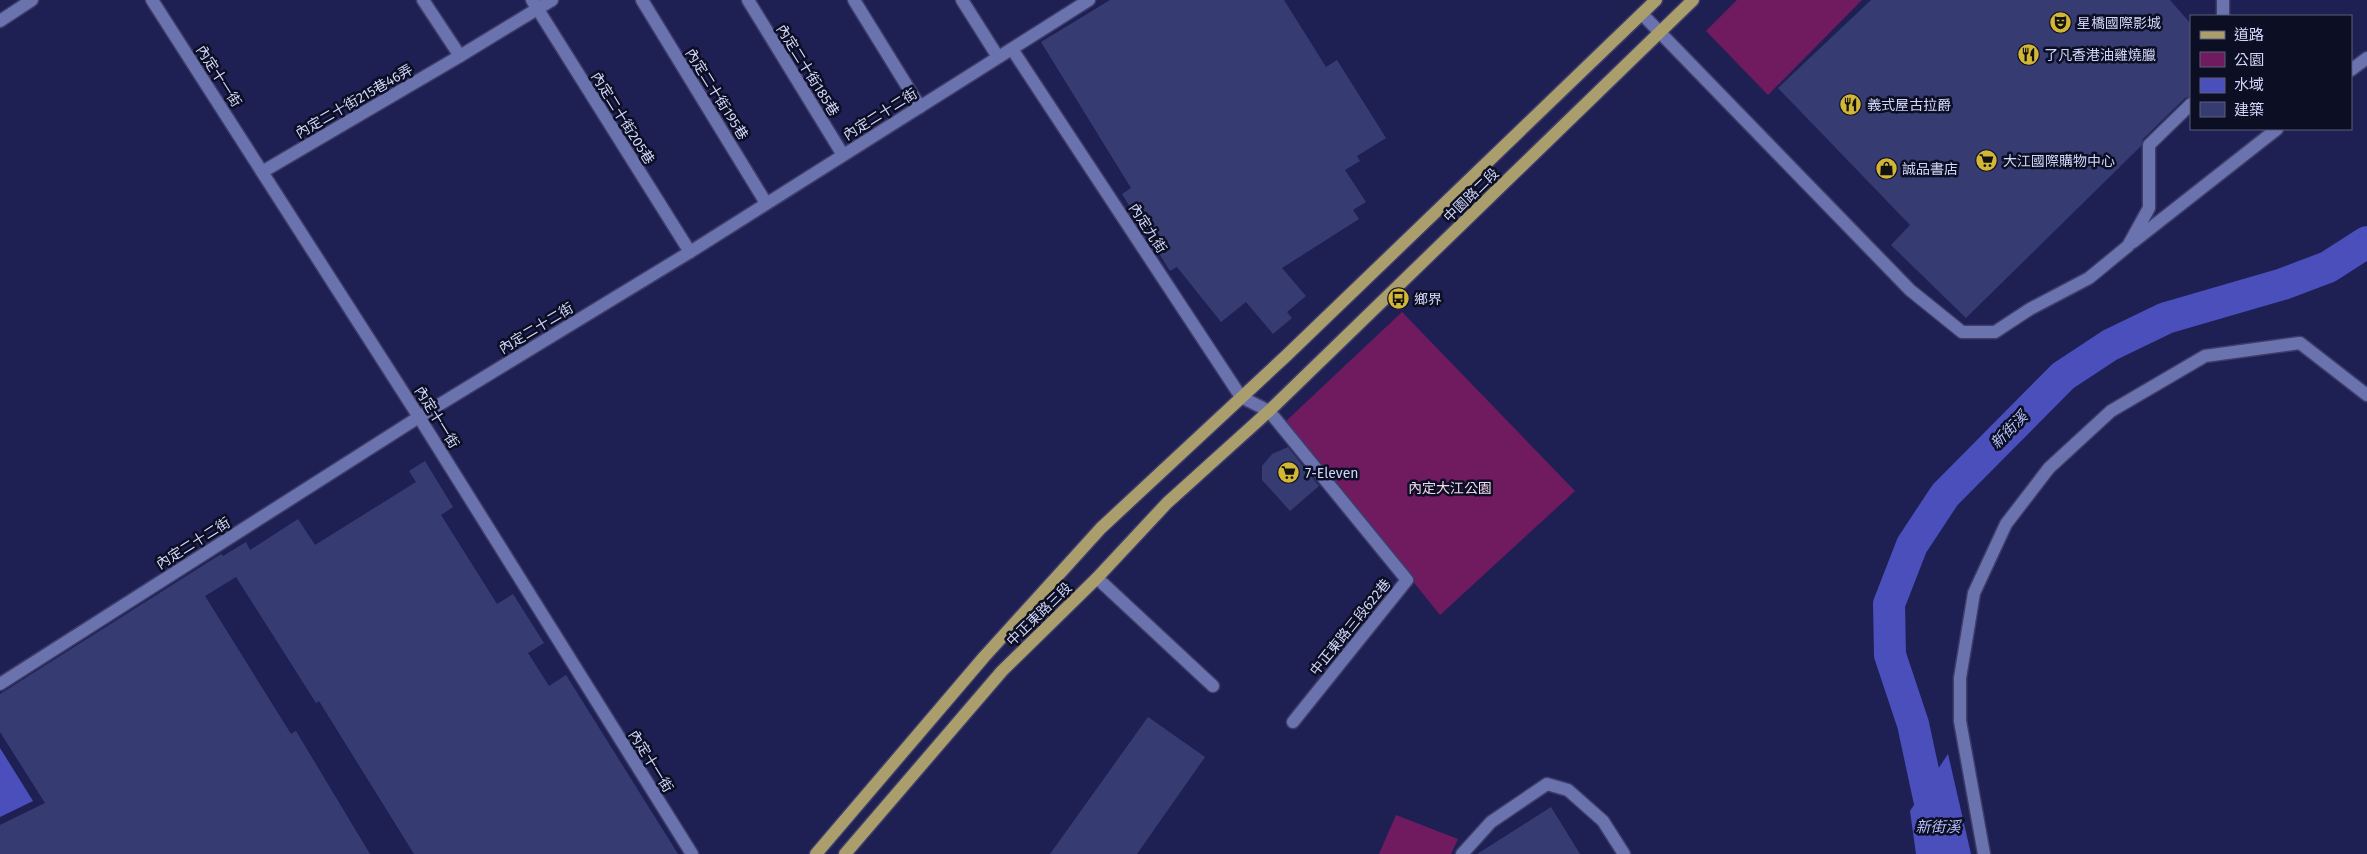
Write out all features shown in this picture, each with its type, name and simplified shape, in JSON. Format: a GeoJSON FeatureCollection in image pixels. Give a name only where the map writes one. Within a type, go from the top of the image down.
{"type":"FeatureCollection","features":[{"type":"Feature","properties":{"kind":"main road","name":"中園路二段"},"geometry":{"type":"LineString","coordinates":[[816,854],[984,657],[1101,528],[1241,397],[1656,0]]}},
{"type":"Feature","properties":{"kind":"main road","name":"中園路二段"},"geometry":{"type":"LineString","coordinates":[[1270,411],[1693,0]]}},
{"type":"Feature","properties":{"kind":"main road","name":"中正東路三段"},"geometry":{"type":"LineString","coordinates":[[846,854],[1002,671],[1097,578],[1166,503],[1270,411]]}},
{"type":"Feature","properties":{"kind":"street"},"geometry":{"type":"LineString","coordinates":[[0,21],[32,0]]}},
{"type":"Feature","properties":{"kind":"street","name":"內定十一街"},"geometry":{"type":"LineString","coordinates":[[152,0],[419,417],[692,854]]}},
{"type":"Feature","properties":{"kind":"street"},"geometry":{"type":"LineString","coordinates":[[423,0],[460,56]]}},
{"type":"Feature","properties":{"kind":"street","name":"內定二十街215巷46弄"},"geometry":{"type":"LineString","coordinates":[[262,172],[460,56],[535,4],[552,0]]}},
{"type":"Feature","properties":{"kind":"street","name":"內定二十街195巷"},"geometry":{"type":"LineString","coordinates":[[642,0],[766,204]]}},
{"type":"Feature","properties":{"kind":"street","name":"內定二十街185巷"},"geometry":{"type":"LineString","coordinates":[[748,0],[843,155]]}},
{"type":"Feature","properties":{"kind":"street"},"geometry":{"type":"LineString","coordinates":[[854,0],[920,107]]}},
{"type":"Feature","properties":{"kind":"street"},"geometry":{"type":"LineString","coordinates":[[962,0],[998,57]]}},
{"type":"Feature","properties":{"kind":"street","name":"內定二十二街"},"geometry":{"type":"LineString","coordinates":[[0,684],[419,417],[690,252],[1089,0]]}},
{"type":"Feature","properties":{"kind":"street"},"geometry":{"type":"LineString","coordinates":[[2223,0],[2223,15]]}},
{"type":"Feature","properties":{"kind":"street","name":"內定二十街205巷"},"geometry":{"type":"LineString","coordinates":[[535,4],[690,252]]}},
{"type":"Feature","properties":{"kind":"street"},"geometry":{"type":"LineString","coordinates":[[1642,14],[1910,290],[1962,332],[1995,332],[2030,309],[2089,278],[2276,130]]}},
{"type":"Feature","properties":{"kind":"street","name":"內定九街"},"geometry":{"type":"LineString","coordinates":[[1012,49],[1241,397]]}},
{"type":"Feature","properties":{"kind":"street"},"geometry":{"type":"LineString","coordinates":[[2352,69],[2367,58]]}},
{"type":"Feature","properties":{"kind":"street"},"geometry":{"type":"LineString","coordinates":[[2128,246],[2148,208],[2149,145],[2190,105]]}},
{"type":"Feature","properties":{"kind":"street"},"geometry":{"type":"LineString","coordinates":[[1984,854],[1960,721],[1960,678],[1974,593],[2006,524],[2049,468],[2107,413],[2205,356],[2300,343],[2367,395]]}},
{"type":"Feature","properties":{"kind":"street"},"geometry":{"type":"LineString","coordinates":[[1241,397],[1270,411]]}},
{"type":"Feature","properties":{"kind":"street","name":"中正東路三段622巷"},"geometry":{"type":"LineString","coordinates":[[1270,411],[1407,580],[1293,722]]}},
{"type":"Feature","properties":{"kind":"street"},"geometry":{"type":"LineString","coordinates":[[1097,578],[1213,686]]}},
{"type":"Feature","properties":{"kind":"street"},"geometry":{"type":"LineString","coordinates":[[1462,854],[1491,822],[1547,784],[1568,790],[1603,821],[1624,854]]}},
{"type":"Feature","properties":{"kind":"green space"},"geometry":{"type":"Polygon","coordinates":[[[1737,0],[1862,0],[1768,95],[1706,31],[1737,0]]]}},
{"type":"Feature","properties":{"kind":"green space","name":"內定大江公園"},"geometry":{"type":"Polygon","coordinates":[[[1402,312],[1575,491],[1440,615],[1285,422],[1402,312]]]}},
{"type":"Feature","properties":{"kind":"green space"},"geometry":{"type":"Polygon","coordinates":[[[1396,815],[1458,839],[1451,854],[1379,854],[1396,815]]]}},
{"type":"Feature","properties":{"kind":"water"},"geometry":{"type":"Polygon","coordinates":[[[0,748],[33,801],[0,817],[0,748]]]}},
{"type":"Feature","properties":{"kind":"water","name":"新街溪"},"geometry":{"type":"Polygon","coordinates":[[[1948,754],[1971,854],[1916,854],[1910,811],[1948,754]]]}},
{"type":"Feature","properties":{"kind":"building"},"geometry":{"type":"Polygon","coordinates":[[[1110,0],[1284,0],[1326,67],[1337,60],[1386,138],[1357,156],[1360,161],[1345,170],[1366,202],[1353,210],[1359,219],[1282,268],[1306,296],[1287,312],[1292,318],[1273,334],[1246,302],[1221,322],[1177,267],[1170,271],[1122,194],[1131,188],[1041,42],[1110,0]]]}},
{"type":"Feature","properties":{"kind":"building","name":"大江國際購物中心"},"geometry":{"type":"Polygon","coordinates":[[[1871,0],[2170,0],[2190,23],[2190,96],[2185,98],[2143,139],[2141,146],[1966,318],[1891,245],[1910,225],[1778,88],[1871,0]]]}},
{"type":"Feature","properties":{"kind":"building","name":"7-Eleven"},"geometry":{"type":"Polygon","coordinates":[[[1288,447],[1319,486],[1290,511],[1262,480],[1262,466],[1272,454],[1288,447]]]}},
{"type":"Feature","properties":{"kind":"building"},"geometry":{"type":"Polygon","coordinates":[[[425,461],[453,507],[441,515],[497,604],[513,594],[544,643],[528,653],[549,686],[566,675],[678,854],[414,854],[319,701],[316,703],[236,577],[205,596],[291,734],[296,731],[370,854],[0,854],[0,825],[45,803],[0,732],[0,694],[221,554],[223,556],[246,542],[250,550],[298,519],[315,545],[416,482],[409,471],[425,461]]]}},
{"type":"Feature","properties":{"kind":"building"},"geometry":{"type":"Polygon","coordinates":[[[1148,717],[1205,757],[1137,854],[1050,854],[1148,717]]]}},
{"type":"Feature","properties":{"kind":"building"},"geometry":{"type":"Polygon","coordinates":[[[1551,807],[1580,854],[1477,854],[1551,807]]]}},
{"type":"Feature","properties":{"kind":"waterway","name":"新街溪"},"geometry":{"type":"LineString","coordinates":[[1941,854],[1913,724],[1890,655],[1889,604],[1912,545],[1945,495],[2063,376],[2110,345],[2166,318],[2283,284],[2328,267],[2367,242]]}},
{"type":"Feature","properties":{"kind":"place","name":"星橋國際影城"},"geometry":{"type":"Point","coordinates":[2061,23]}},
{"type":"Feature","properties":{"kind":"place","name":"了凡香港油雞燒臘"},"geometry":{"type":"Point","coordinates":[2028,55]}},
{"type":"Feature","properties":{"kind":"place","name":"義式屋古拉爵"},"geometry":{"type":"Point","coordinates":[1851,105]}},
{"type":"Feature","properties":{"kind":"place","name":"大江國際購物中心"},"geometry":{"type":"Point","coordinates":[1987,161]}},
{"type":"Feature","properties":{"kind":"place","name":"誠品書店"},"geometry":{"type":"Point","coordinates":[1886,169]}},
{"type":"Feature","properties":{"kind":"place","name":"鄉界"},"geometry":{"type":"Point","coordinates":[1398,299]}},
{"type":"Feature","properties":{"kind":"place","name":"7-Eleven"},"geometry":{"type":"Point","coordinates":[1289,473]}}]}
